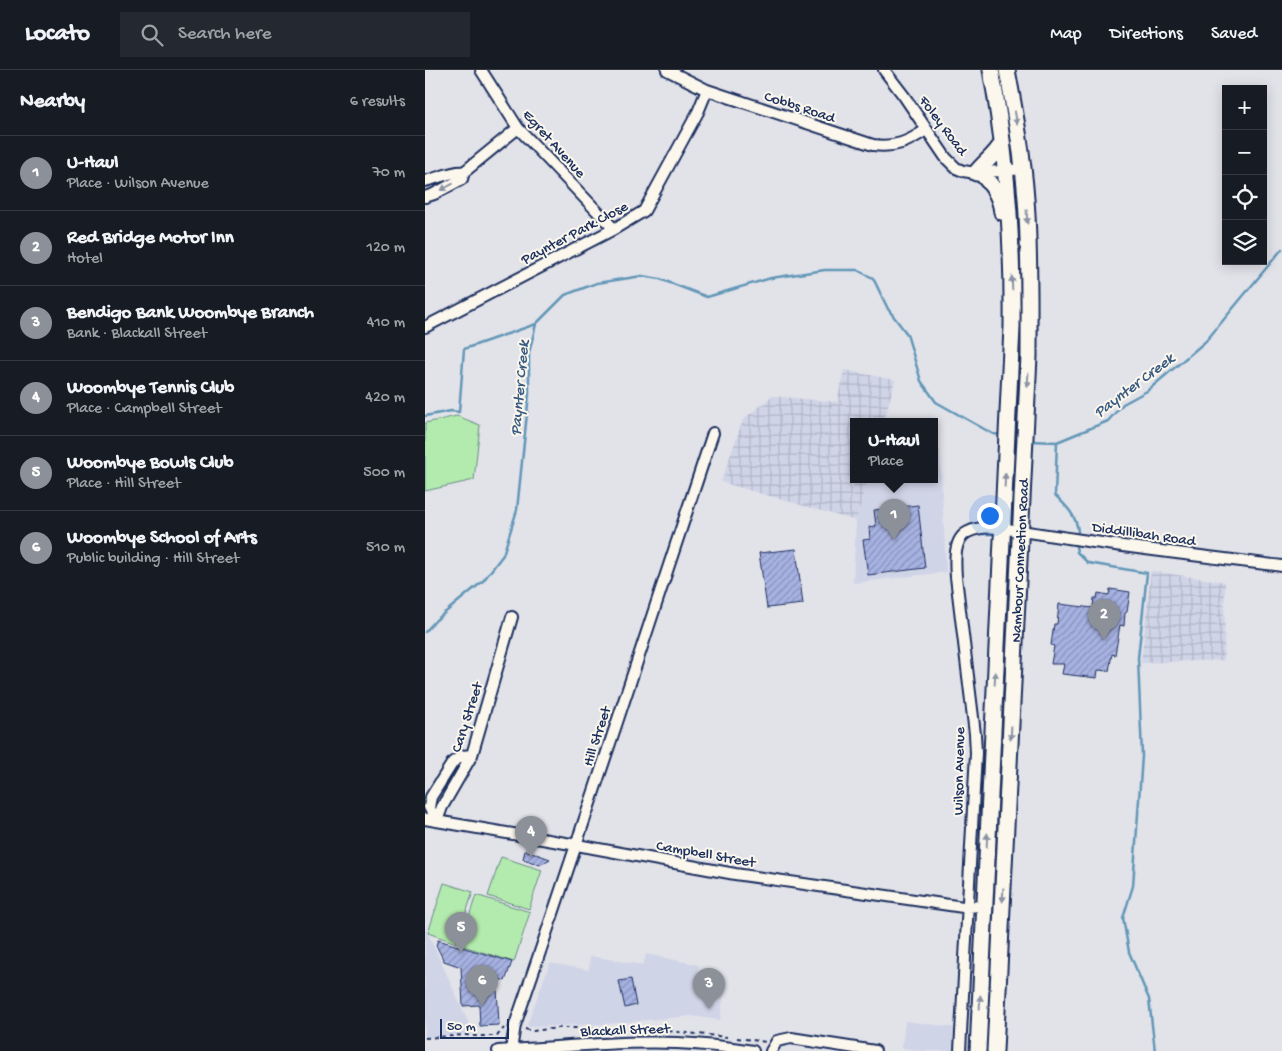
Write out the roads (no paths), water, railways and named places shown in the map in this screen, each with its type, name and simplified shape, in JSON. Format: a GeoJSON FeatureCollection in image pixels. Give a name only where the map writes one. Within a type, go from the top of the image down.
{"type":"FeatureCollection","features":[{"type":"Feature","properties":{"kind":"highway","name":"Nambour Connection Road"},"geometry":{"type":"LineString","coordinates":[[978,1051],[1012,326],[1011,262],[1005,171],[991,70]]}},
{"type":"Feature","properties":{"kind":"highway","name":"Nambour Connection Road"},"geometry":{"type":"LineString","coordinates":[[994,1048],[1029,356],[1029,280],[1023,169],[1007,70]]}},
{"type":"Feature","properties":{"kind":"highway"},"geometry":{"type":"LineString","coordinates":[[1002,144],[993,156],[983,163],[978,173],[995,190],[1001,204],[1003,228],[1011,262]]}},
{"type":"Feature","properties":{"kind":"street","name":"Egret Avenue"},"geometry":{"type":"LineString","coordinates":[[481,70],[518,128],[614,229]]}},
{"type":"Feature","properties":{"kind":"street","name":"Cobbs Road"},"geometry":{"type":"LineString","coordinates":[[667,70],[707,90],[873,146],[901,144],[926,130]]}},
{"type":"Feature","properties":{"kind":"street","name":"Foley Road"},"geometry":{"type":"LineString","coordinates":[[884,70],[951,164],[963,171],[978,173],[1023,169]]}},
{"type":"Feature","properties":{"kind":"street","name":"Paynter Park Close"},"geometry":{"type":"LineString","coordinates":[[425,327],[614,229],[644,211],[698,112],[707,90]]}},
{"type":"Feature","properties":{"kind":"street"},"geometry":{"type":"LineString","coordinates":[[425,197],[462,179],[464,172],[518,128]]}},
{"type":"Feature","properties":{"kind":"street"},"geometry":{"type":"LineString","coordinates":[[425,181],[459,171],[464,172]]}},
{"type":"Feature","properties":{"kind":"street","name":"Hill Street"},"geometry":{"type":"LineString","coordinates":[[511,1050],[515,1025],[577,845],[713,433]]}},
{"type":"Feature","properties":{"kind":"street","name":"Wilson Avenue"},"geometry":{"type":"LineString","coordinates":[[960,1051],[975,772],[975,734],[956,577],[956,556],[959,541],[968,532],[982,528],[1003,528]]}},
{"type":"Feature","properties":{"kind":"street","name":"Diddillibah Road"},"geometry":{"type":"LineString","coordinates":[[1003,528],[1282,566]]}},
{"type":"Feature","properties":{"kind":"street","name":"Cary Street"},"geometry":{"type":"LineString","coordinates":[[437,821],[442,807],[472,755],[512,617]]}},
{"type":"Feature","properties":{"kind":"street","name":"Campbell Street"},"geometry":{"type":"LineString","coordinates":[[425,819],[735,874],[967,907],[984,906]]}},
{"type":"Feature","properties":{"kind":"street"},"geometry":{"type":"LineString","coordinates":[[771,1051],[777,1041],[791,1038],[875,1051]]}},
{"type":"Feature","properties":{"kind":"street","name":"Blackall Street"},"geometry":{"type":"LineString","coordinates":[[498,1051],[644,1042],[678,1047],[720,1046],[753,1051]]}},
{"type":"Feature","properties":{"kind":"waterway","name":"Paynter Creek"},"geometry":{"type":"LineString","coordinates":[[1030,441],[1057,442],[1108,421],[1123,404],[1147,391],[1206,341],[1282,249]]}},
{"type":"Feature","properties":{"kind":"waterway","name":"Paynter Creek"},"geometry":{"type":"LineString","coordinates":[[425,632],[436,620],[483,581],[503,555],[517,510],[529,394],[529,353],[536,324],[565,295],[597,283],[642,276],[660,279],[707,297],[771,278],[825,270],[857,270],[873,278],[888,309],[907,334],[921,381],[936,402],[993,434],[1003,435]]}},
{"type":"Feature","properties":{"kind":"waterway"},"geometry":{"type":"LineString","coordinates":[[425,416],[451,411],[459,412],[464,349],[536,324]]}},
{"type":"Feature","properties":{"kind":"waterway"},"geometry":{"type":"LineString","coordinates":[[1057,442],[1055,495],[1073,516],[1078,532]]}},
{"type":"Feature","properties":{"kind":"waterway"},"geometry":{"type":"LineString","coordinates":[[1076,546],[1077,552],[1088,563],[1147,573],[1138,658],[1142,756],[1133,886],[1123,918],[1129,952],[1149,999],[1155,1051]]}},
{"type":"Feature","properties":{"kind":"place","name":"U-Haul"},"geometry":{"type":"Point","coordinates":[894,540]}},
{"type":"Feature","properties":{"kind":"place","name":"Red Bridge Motor Inn"},"geometry":{"type":"Point","coordinates":[1104,640]}},
{"type":"Feature","properties":{"kind":"place","name":"Woombye Tennis Club"},"geometry":{"type":"Point","coordinates":[531,857]}},
{"type":"Feature","properties":{"kind":"place","name":"Woombye Bowls Club"},"geometry":{"type":"Point","coordinates":[461,953]}},
{"type":"Feature","properties":{"kind":"place","name":"Woombye School of Arts"},"geometry":{"type":"Point","coordinates":[482,1006]}},
{"type":"Feature","properties":{"kind":"place","name":"Bendigo Bank Woombye Branch"},"geometry":{"type":"Point","coordinates":[709,1009]}}]}
